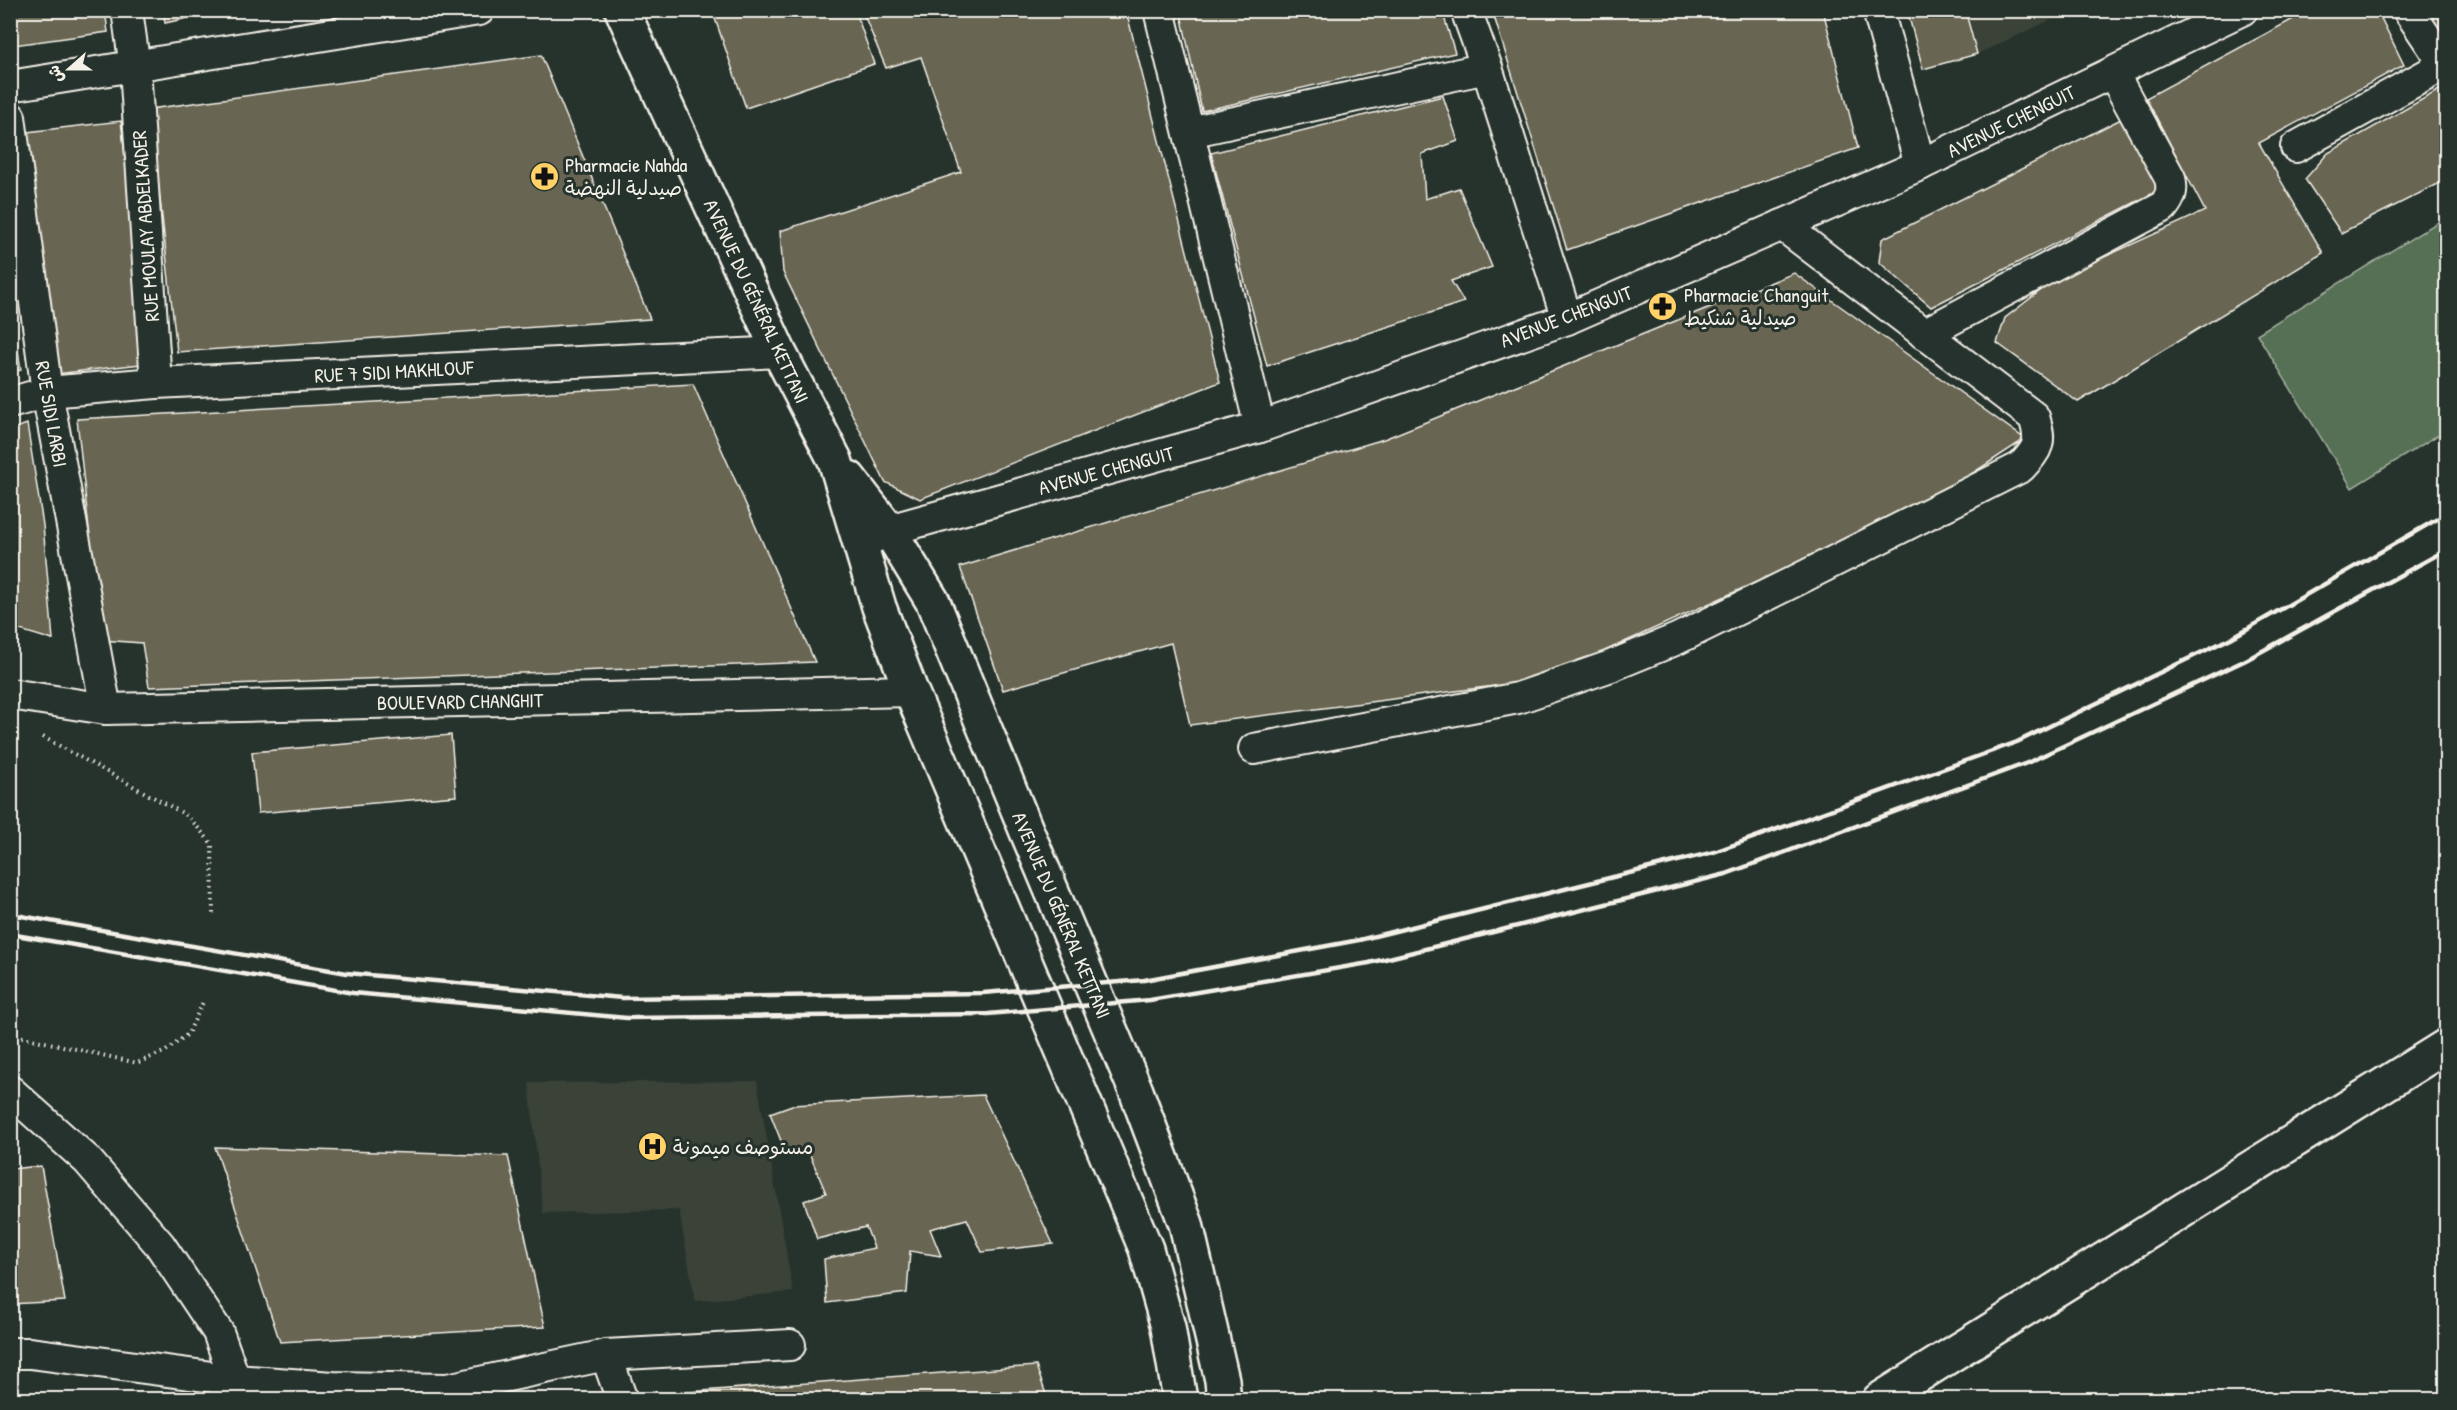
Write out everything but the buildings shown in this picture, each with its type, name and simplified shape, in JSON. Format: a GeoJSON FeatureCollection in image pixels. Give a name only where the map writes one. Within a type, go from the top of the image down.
{"type":"FeatureCollection","features":[{"type":"Feature","properties":{"kind":"street","name":"RUE MOULAY ABDELKADER"},"geometry":{"type":"LineString","coordinates":[[127,10],[135,68],[156,383]]}},
{"type":"Feature","properties":{"kind":"street"},"geometry":{"type":"LineString","coordinates":[[10,86],[135,68],[479,10]]}},
{"type":"Feature","properties":{"kind":"street","name":"AVENUE DU GÉNÉRAL KETTANI"},"geometry":{"type":"LineString","coordinates":[[622,10],[779,352],[835,460],[875,536],[933,602],[1026,832],[1136,1090],[1186,1224],[1222,1380],[1224,1400]]}},
{"type":"Feature","properties":{"kind":"street"},"geometry":{"type":"LineString","coordinates":[[1159,10],[1260,427]]}},
{"type":"Feature","properties":{"kind":"street"},"geometry":{"type":"LineString","coordinates":[[1466,10],[1487,68],[1567,319]]}},
{"type":"Feature","properties":{"kind":"street"},"geometry":{"type":"LineString","coordinates":[[1878,10],[1920,165]]}},
{"type":"Feature","properties":{"kind":"street","name":"AVENUE CHENGUIT"},"geometry":{"type":"LineString","coordinates":[[875,536],[1260,427],[1567,319],[1920,165],[2242,10]]}},
{"type":"Feature","properties":{"kind":"street"},"geometry":{"type":"LineString","coordinates":[[2296,147],[2446,65],[2408,10]]}},
{"type":"Feature","properties":{"kind":"street"},"geometry":{"type":"LineString","coordinates":[[1189,132],[1487,68]]}},
{"type":"Feature","properties":{"kind":"street"},"geometry":{"type":"LineString","coordinates":[[1924,334],[2163,207],[2170,199],[2172,188],[2170,178],[2113,73]]}},
{"type":"Feature","properties":{"kind":"street","name":"RUE SIDI LARBI"},"geometry":{"type":"LineString","coordinates":[[10,117],[47,392],[106,709]]}},
{"type":"Feature","properties":{"kind":"street"},"geometry":{"type":"LineString","coordinates":[[1254,749],[1518,698],[1611,666],[1677,639],[1760,599],[2021,467],[2037,450],[2039,434],[2034,417],[1782,225]]}},
{"type":"Feature","properties":{"kind":"street","name":"RUE 7 SIDI MAKHLOUF"},"geometry":{"type":"LineString","coordinates":[[10,403],[47,392],[156,383],[779,352]]}},
{"type":"Feature","properties":{"kind":"street","name":"AVENUE DU GÉNÉRAL KETTANI"},"geometry":{"type":"LineString","coordinates":[[875,536],[879,607],[910,692],[1146,1249],[1168,1327],[1180,1400]]}},
{"type":"Feature","properties":{"kind":"street","name":"BOULEVARD CHANGHIT"},"geometry":{"type":"LineString","coordinates":[[10,694],[106,709],[910,692]]}},
{"type":"Feature","properties":{"kind":"street"},"geometry":{"type":"LineString","coordinates":[[1879,1400],[2446,1046]]}},
{"type":"Feature","properties":{"kind":"street"},"geometry":{"type":"LineString","coordinates":[[10,1091],[87,1160],[159,1245],[218,1332],[235,1380]]}},
{"type":"Feature","properties":{"kind":"street"},"geometry":{"type":"LineString","coordinates":[[10,1353],[235,1380],[449,1394],[606,1355],[790,1345]]}},
{"type":"Feature","properties":{"kind":"street"},"geometry":{"type":"LineString","coordinates":[[606,1355],[622,1400]]}},
{"type":"Feature","properties":{"kind":"path"},"geometry":{"type":"LineString","coordinates":[[42,736],[188,816],[212,844],[213,914]]}},
{"type":"Feature","properties":{"kind":"path"},"geometry":{"type":"LineString","coordinates":[[10,1034],[137,1063],[166,1050],[188,1034],[204,1000]]}},
{"type":"Feature","properties":{"kind":"shaded area"},"geometry":{"type":"Polygon","coordinates":[[[1965,10],[2070,11],[1977,54],[1965,10]]]}},
{"type":"Feature","properties":{"kind":"shaded area","name":"مستوصف ميمونة"},"geometry":{"type":"Polygon","coordinates":[[[757,1081],[793,1292],[695,1301],[679,1210],[543,1213],[529,1083],[757,1081]]]}},
{"type":"Feature","properties":{"kind":"green space"},"geometry":{"type":"Polygon","coordinates":[[[2446,217],[2446,430],[2352,488],[2257,334],[2446,217]]]}},
{"type":"Feature","properties":{"kind":"railway"},"geometry":{"type":"LineString","coordinates":[[10,914],[347,973],[622,998],[983,993],[1144,980],[1359,940],[1714,852],[2017,742],[2231,638],[2446,514]]}},
{"type":"Feature","properties":{"kind":"railway"},"geometry":{"type":"LineString","coordinates":[[10,934],[353,993],[627,1018],[988,1014],[1150,1000],[1369,963],[1726,874],[2027,763],[2246,660],[2446,550]]}},
{"type":"Feature","properties":{"kind":"place","name":"Pharmacie Nahda صيدلية النهضة"},"geometry":{"type":"Point","coordinates":[544,176]}},
{"type":"Feature","properties":{"kind":"place","name":"Pharmacie Changuit صيدلية شنكيط"},"geometry":{"type":"Point","coordinates":[1663,306]}},
{"type":"Feature","properties":{"kind":"place","name":"مستوصف ميمونة"},"geometry":{"type":"Point","coordinates":[652,1146]}}]}
